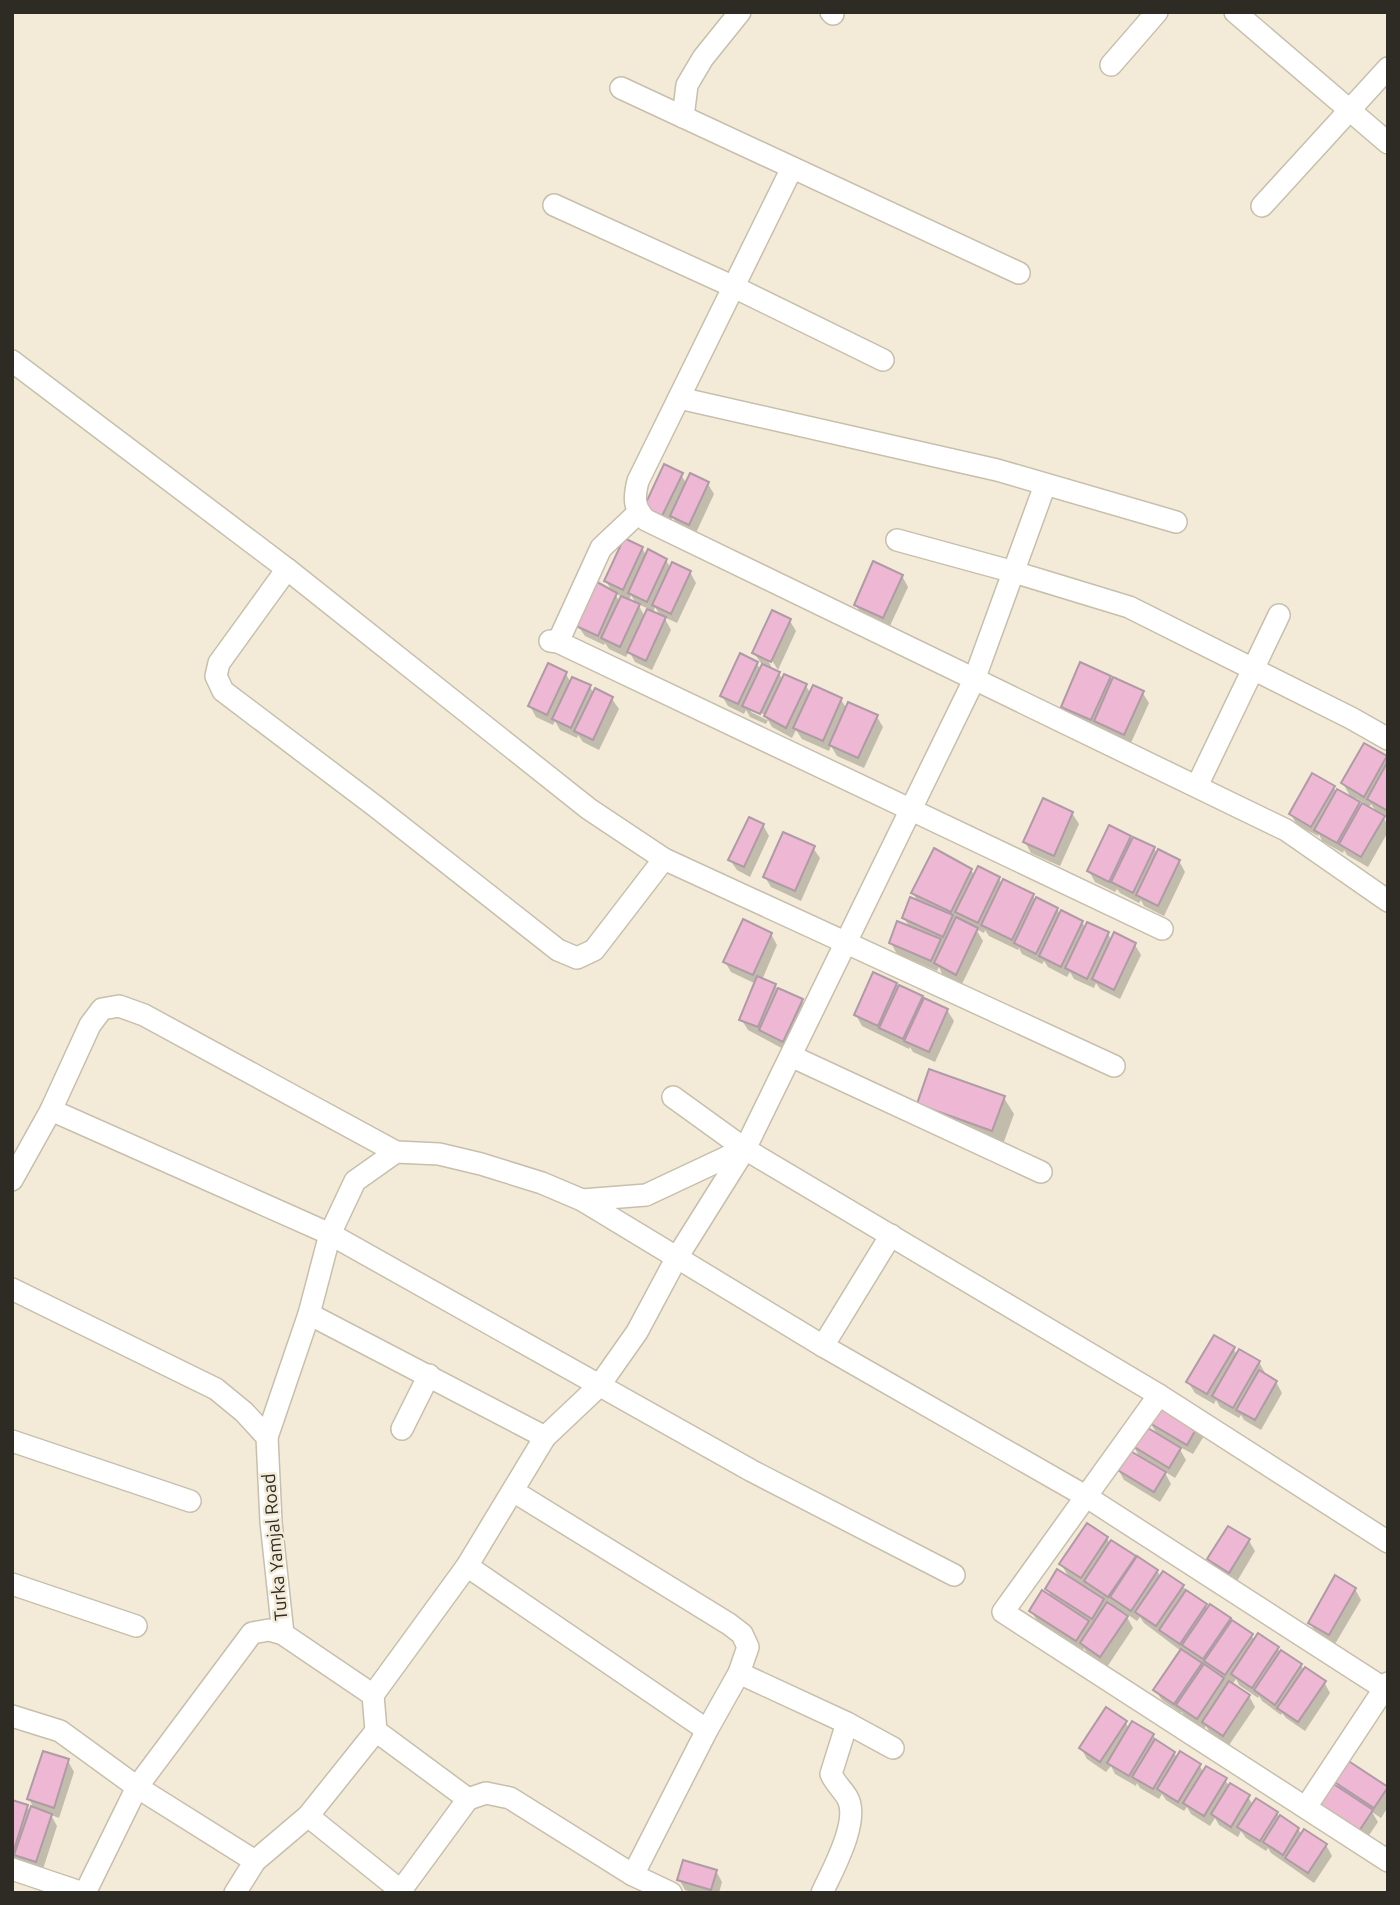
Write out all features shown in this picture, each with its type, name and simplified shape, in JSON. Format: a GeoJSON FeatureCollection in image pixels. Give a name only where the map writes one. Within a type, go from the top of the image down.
{"type":"FeatureCollection","features":[{"type":"Feature","properties":{"kind":"street"},"geometry":{"type":"LineString","coordinates":[[683,117],[687,85],[703,58],[740,12]]}},
{"type":"Feature","properties":{"kind":"street"},"geometry":{"type":"LineString","coordinates":[[1111,65],[1157,12]]}},
{"type":"Feature","properties":{"kind":"street"},"geometry":{"type":"LineString","coordinates":[[1235,12],[1388,143]]}},
{"type":"Feature","properties":{"kind":"street"},"geometry":{"type":"LineString","coordinates":[[1262,206],[1388,68]]}},
{"type":"Feature","properties":{"kind":"street"},"geometry":{"type":"LineString","coordinates":[[621,88],[1018,273]]}},
{"type":"Feature","properties":{"kind":"street"},"geometry":{"type":"LineString","coordinates":[[792,168],[638,481],[634,498],[638,513],[646,520],[1286,830],[1388,901]]}},
{"type":"Feature","properties":{"kind":"street"},"geometry":{"type":"LineString","coordinates":[[554,205],[734,287],[883,360]]}},
{"type":"Feature","properties":{"kind":"street"},"geometry":{"type":"LineString","coordinates":[[12,361],[287,569],[589,809],[664,859],[1114,1066]]}},
{"type":"Feature","properties":{"kind":"street"},"geometry":{"type":"LineString","coordinates":[[679,398],[997,470],[1176,522]]}},
{"type":"Feature","properties":{"kind":"street"},"geometry":{"type":"LineString","coordinates":[[235,1893],[255,1861],[309,1816],[376,1731],[373,1695],[467,1566],[545,1437],[599,1386],[637,1332],[676,1259],[745,1149],[974,680],[1045,485]]}},
{"type":"Feature","properties":{"kind":"street"},"geometry":{"type":"LineString","coordinates":[[638,513],[601,548],[554,641],[1162,929]]}},
{"type":"Feature","properties":{"kind":"street"},"geometry":{"type":"LineString","coordinates":[[897,540],[1129,607],[1388,739]]}},
{"type":"Feature","properties":{"kind":"street"},"geometry":{"type":"LineString","coordinates":[[287,569],[219,663],[216,676],[223,691],[376,806],[558,950],[577,957],[594,950],[664,859]]}},
{"type":"Feature","properties":{"kind":"street"},"geometry":{"type":"LineString","coordinates":[[1198,786],[1279,615]]}},
{"type":"Feature","properties":{"kind":"street"},"geometry":{"type":"LineString","coordinates":[[12,1180],[51,1110],[90,1025],[102,1009],[119,1006],[144,1015],[396,1152],[439,1154],[481,1164],[542,1183],[582,1200],[823,1346],[1087,1497],[1387,1687],[1306,1807]]}},
{"type":"Feature","properties":{"kind":"street"},"geometry":{"type":"LineString","coordinates":[[791,1056],[1041,1172]]}},
{"type":"Feature","properties":{"kind":"street"},"geometry":{"type":"LineString","coordinates":[[673,1097],[745,1149],[1159,1395],[1388,1542]]}},
{"type":"Feature","properties":{"kind":"street"},"geometry":{"type":"LineString","coordinates":[[51,1110],[330,1234],[752,1471],[954,1575]]}},
{"type":"Feature","properties":{"kind":"street"},"geometry":{"type":"LineString","coordinates":[[582,1200],[646,1195],[745,1149]]}},
{"type":"Feature","properties":{"kind":"street"},"geometry":{"type":"LineString","coordinates":[[12,1289],[216,1389],[244,1412],[267,1437],[309,1314],[330,1234],[355,1181],[396,1152]]}},
{"type":"Feature","properties":{"kind":"street"},"geometry":{"type":"LineString","coordinates":[[823,1346],[891,1235]]}},
{"type":"Feature","properties":{"kind":"street"},"geometry":{"type":"LineString","coordinates":[[309,1314],[545,1437]]}},
{"type":"Feature","properties":{"kind":"street"},"geometry":{"type":"LineString","coordinates":[[402,1429],[429,1375]]}},
{"type":"Feature","properties":{"kind":"street"},"geometry":{"type":"LineString","coordinates":[[1159,1395],[1003,1612],[1388,1861]]}},
{"type":"Feature","properties":{"kind":"street","name":"Turka Yamjal Road"},"geometry":{"type":"LineString","coordinates":[[267,1437],[271,1522],[283,1634],[373,1695]]}},
{"type":"Feature","properties":{"kind":"street"},"geometry":{"type":"LineString","coordinates":[[12,1441],[190,1501]]}},
{"type":"Feature","properties":{"kind":"street"},"geometry":{"type":"LineString","coordinates":[[513,1491],[729,1624],[742,1634],[748,1647],[739,1673],[633,1875]]}},
{"type":"Feature","properties":{"kind":"street"},"geometry":{"type":"LineString","coordinates":[[467,1566],[707,1730]]}},
{"type":"Feature","properties":{"kind":"street"},"geometry":{"type":"LineString","coordinates":[[12,1584],[136,1626]]}},
{"type":"Feature","properties":{"kind":"street"},"geometry":{"type":"LineString","coordinates":[[12,1869],[84,1893],[138,1787],[252,1633],[269,1630],[283,1634]]}},
{"type":"Feature","properties":{"kind":"street"},"geometry":{"type":"LineString","coordinates":[[739,1673],[847,1723],[893,1748]]}},
{"type":"Feature","properties":{"kind":"street"},"geometry":{"type":"LineString","coordinates":[[12,1716],[60,1731],[138,1787],[255,1861]]}},
{"type":"Feature","properties":{"kind":"street"},"geometry":{"type":"LineString","coordinates":[[821,1893],[845,1842],[851,1814],[849,1799],[831,1774],[847,1723]]}},
{"type":"Feature","properties":{"kind":"street"},"geometry":{"type":"LineString","coordinates":[[376,1731],[468,1798]]}},
{"type":"Feature","properties":{"kind":"street"},"geometry":{"type":"LineString","coordinates":[[309,1816],[399,1891],[468,1798],[486,1793],[510,1798],[660,1891]]}},
{"type":"Feature","properties":{"kind":"building"},"geometry":{"type":"Polygon","coordinates":[[[664,464],[683,473],[662,516],[644,507],[664,464]]]}},
{"type":"Feature","properties":{"kind":"building"},"geometry":{"type":"Polygon","coordinates":[[[690,473],[709,482],[689,525],[670,516],[690,473]]]}},
{"type":"Feature","properties":{"kind":"building"},"geometry":{"type":"Polygon","coordinates":[[[624,538],[643,547],[623,590],[604,581],[624,538]]]}},
{"type":"Feature","properties":{"kind":"building"},"geometry":{"type":"Polygon","coordinates":[[[648,549],[667,559],[647,602],[628,593],[648,549]]]}},
{"type":"Feature","properties":{"kind":"building"},"geometry":{"type":"Polygon","coordinates":[[[873,561],[903,575],[883,618],[854,605],[873,561]]]}},
{"type":"Feature","properties":{"kind":"building"},"geometry":{"type":"Polygon","coordinates":[[[672,562],[691,571],[671,614],[652,605],[672,562]]]}},
{"type":"Feature","properties":{"kind":"building"},"geometry":{"type":"Polygon","coordinates":[[[597,582],[617,593],[598,636],[576,626],[597,582]]]}},
{"type":"Feature","properties":{"kind":"building"},"geometry":{"type":"Polygon","coordinates":[[[621,596],[640,604],[620,647],[601,638],[621,596]]]}},
{"type":"Feature","properties":{"kind":"building"},"geometry":{"type":"Polygon","coordinates":[[[647,609],[666,617],[646,661],[627,652],[647,609]]]}},
{"type":"Feature","properties":{"kind":"building"},"geometry":{"type":"Polygon","coordinates":[[[772,610],[791,619],[771,662],[752,653],[772,610]]]}},
{"type":"Feature","properties":{"kind":"building"},"geometry":{"type":"Polygon","coordinates":[[[740,653],[758,662],[738,704],[720,696],[740,653]]]}},
{"type":"Feature","properties":{"kind":"building"},"geometry":{"type":"Polygon","coordinates":[[[1080,662],[1111,676],[1091,720],[1061,707],[1080,662]]]}},
{"type":"Feature","properties":{"kind":"building"},"geometry":{"type":"Polygon","coordinates":[[[548,663],[567,672],[547,715],[528,706],[548,663]]]}},
{"type":"Feature","properties":{"kind":"building"},"geometry":{"type":"Polygon","coordinates":[[[762,664],[780,672],[760,714],[742,706],[762,664]]]}},
{"type":"Feature","properties":{"kind":"building"},"geometry":{"type":"Polygon","coordinates":[[[784,674],[807,684],[786,728],[764,716],[784,674]]]}},
{"type":"Feature","properties":{"kind":"building"},"geometry":{"type":"Polygon","coordinates":[[[572,677],[591,685],[571,728],[552,719],[572,677]]]}},
{"type":"Feature","properties":{"kind":"building"},"geometry":{"type":"Polygon","coordinates":[[[1113,677],[1144,691],[1124,735],[1094,721],[1113,677]]]}},
{"type":"Feature","properties":{"kind":"building"},"geometry":{"type":"Polygon","coordinates":[[[813,685],[842,698],[823,741],[793,728],[813,685]]]}},
{"type":"Feature","properties":{"kind":"building"},"geometry":{"type":"Polygon","coordinates":[[[595,688],[613,697],[593,740],[574,731],[595,688]]]}},
{"type":"Feature","properties":{"kind":"building"},"geometry":{"type":"Polygon","coordinates":[[[848,702],[878,715],[858,758],[829,745],[848,702]]]}},
{"type":"Feature","properties":{"kind":"building"},"geometry":{"type":"Polygon","coordinates":[[[1364,743],[1387,756],[1364,797],[1341,783],[1364,743]]]}},
{"type":"Feature","properties":{"kind":"building"},"geometry":{"type":"Polygon","coordinates":[[[1388,761],[1388,811],[1367,799],[1388,761]]]}},
{"type":"Feature","properties":{"kind":"building"},"geometry":{"type":"Polygon","coordinates":[[[1312,773],[1335,786],[1311,827],[1289,814],[1312,773]]]}},
{"type":"Feature","properties":{"kind":"building"},"geometry":{"type":"Polygon","coordinates":[[[1337,789],[1360,802],[1337,843],[1314,830],[1337,789]]]}},
{"type":"Feature","properties":{"kind":"building"},"geometry":{"type":"Polygon","coordinates":[[[1043,798],[1073,812],[1054,856],[1023,842],[1043,798]]]}},
{"type":"Feature","properties":{"kind":"building"},"geometry":{"type":"Polygon","coordinates":[[[1362,803],[1385,816],[1361,857],[1339,844],[1362,803]]]}},
{"type":"Feature","properties":{"kind":"building"},"geometry":{"type":"Polygon","coordinates":[[[749,817],[764,824],[744,867],[728,860],[749,817]]]}},
{"type":"Feature","properties":{"kind":"building"},"geometry":{"type":"Polygon","coordinates":[[[1109,825],[1131,836],[1109,882],[1087,871],[1109,825]]]}},
{"type":"Feature","properties":{"kind":"building"},"geometry":{"type":"Polygon","coordinates":[[[783,832],[815,846],[795,891],[763,877],[783,832]]]}},
{"type":"Feature","properties":{"kind":"building"},"geometry":{"type":"Polygon","coordinates":[[[1133,837],[1155,847],[1133,893],[1111,882],[1133,837]]]}},
{"type":"Feature","properties":{"kind":"building"},"geometry":{"type":"Polygon","coordinates":[[[934,848],[972,869],[951,912],[911,893],[934,848]]]}},
{"type":"Feature","properties":{"kind":"building"},"geometry":{"type":"Polygon","coordinates":[[[1158,849],[1180,860],[1158,906],[1136,895],[1158,849]]]}},
{"type":"Feature","properties":{"kind":"building"},"geometry":{"type":"Polygon","coordinates":[[[978,866],[1000,877],[978,923],[955,912],[978,866]]]}},
{"type":"Feature","properties":{"kind":"building"},"geometry":{"type":"Polygon","coordinates":[[[1003,879],[1034,894],[1012,940],[981,925],[1003,879]]]}},
{"type":"Feature","properties":{"kind":"building"},"geometry":{"type":"Polygon","coordinates":[[[910,897],[953,915],[943,937],[902,918],[910,897]]]}},
{"type":"Feature","properties":{"kind":"building"},"geometry":{"type":"Polygon","coordinates":[[[1036,897],[1058,908],[1036,954],[1014,943],[1036,897]]]}},
{"type":"Feature","properties":{"kind":"building"},"geometry":{"type":"Polygon","coordinates":[[[1061,910],[1083,921],[1061,967],[1039,956],[1061,910]]]}},
{"type":"Feature","properties":{"kind":"building"},"geometry":{"type":"Polygon","coordinates":[[[956,917],[978,928],[956,975],[934,963],[956,917]]]}},
{"type":"Feature","properties":{"kind":"building"},"geometry":{"type":"Polygon","coordinates":[[[743,919],[772,933],[753,975],[723,962],[743,919]]]}},
{"type":"Feature","properties":{"kind":"building"},"geometry":{"type":"Polygon","coordinates":[[[897,921],[941,939],[931,961],[889,943],[897,921]]]}},
{"type":"Feature","properties":{"kind":"building"},"geometry":{"type":"Polygon","coordinates":[[[1087,922],[1109,932],[1087,979],[1065,968],[1087,922]]]}},
{"type":"Feature","properties":{"kind":"building"},"geometry":{"type":"Polygon","coordinates":[[[1114,932],[1136,943],[1114,990],[1092,979],[1114,932]]]}},
{"type":"Feature","properties":{"kind":"building"},"geometry":{"type":"Polygon","coordinates":[[[873,972],[897,983],[878,1026],[854,1015],[873,972]]]}},
{"type":"Feature","properties":{"kind":"building"},"geometry":{"type":"Polygon","coordinates":[[[757,976],[776,984],[758,1027],[739,1020],[757,976]]]}},
{"type":"Feature","properties":{"kind":"building"},"geometry":{"type":"Polygon","coordinates":[[[899,985],[923,996],[903,1039],[879,1028],[899,985]]]}},
{"type":"Feature","properties":{"kind":"building"},"geometry":{"type":"Polygon","coordinates":[[[778,988],[803,999],[783,1042],[759,1030],[778,988]]]}},
{"type":"Feature","properties":{"kind":"building"},"geometry":{"type":"Polygon","coordinates":[[[924,998],[948,1009],[929,1052],[904,1041],[924,998]]]}},
{"type":"Feature","properties":{"kind":"building"},"geometry":{"type":"Polygon","coordinates":[[[929,1069],[1005,1096],[992,1131],[917,1104],[929,1069]]]}},
{"type":"Feature","properties":{"kind":"building"},"geometry":{"type":"Polygon","coordinates":[[[1214,1335],[1235,1347],[1207,1394],[1186,1382],[1214,1335]]]}},
{"type":"Feature","properties":{"kind":"building"},"geometry":{"type":"Polygon","coordinates":[[[1239,1349],[1260,1361],[1233,1408],[1212,1396],[1239,1349]]]}},
{"type":"Feature","properties":{"kind":"building"},"geometry":{"type":"Polygon","coordinates":[[[1259,1370],[1277,1381],[1255,1420],[1236,1410],[1259,1370]]]}},
{"type":"Feature","properties":{"kind":"building"},"geometry":{"type":"Polygon","coordinates":[[[1160,1401],[1199,1424],[1187,1445],[1148,1422],[1160,1401]]]}},
{"type":"Feature","properties":{"kind":"building"},"geometry":{"type":"Polygon","coordinates":[[[1143,1425],[1181,1448],[1169,1468],[1131,1445],[1143,1425]]]}},
{"type":"Feature","properties":{"kind":"building"},"geometry":{"type":"Polygon","coordinates":[[[1127,1449],[1166,1472],[1154,1492],[1116,1469],[1127,1449]]]}},
{"type":"Feature","properties":{"kind":"building"},"geometry":{"type":"Polygon","coordinates":[[[1087,1523],[1108,1537],[1081,1578],[1059,1564],[1087,1523]]]}},
{"type":"Feature","properties":{"kind":"building"},"geometry":{"type":"Polygon","coordinates":[[[1228,1526],[1250,1539],[1229,1573],[1207,1559],[1228,1526]]]}},
{"type":"Feature","properties":{"kind":"building"},"geometry":{"type":"Polygon","coordinates":[[[1111,1540],[1136,1556],[1108,1597],[1084,1581],[1111,1540]]]}},
{"type":"Feature","properties":{"kind":"building"},"geometry":{"type":"Polygon","coordinates":[[[1137,1556],[1158,1570],[1131,1611],[1110,1597],[1137,1556]]]}},
{"type":"Feature","properties":{"kind":"building"},"geometry":{"type":"Polygon","coordinates":[[[1057,1569],[1104,1599],[1092,1619],[1045,1589],[1057,1569]]]}},
{"type":"Feature","properties":{"kind":"building"},"geometry":{"type":"Polygon","coordinates":[[[1163,1571],[1184,1585],[1156,1626],[1135,1612],[1163,1571]]]}},
{"type":"Feature","properties":{"kind":"building"},"geometry":{"type":"Polygon","coordinates":[[[1335,1575],[1356,1588],[1329,1635],[1308,1623],[1335,1575]]]}},
{"type":"Feature","properties":{"kind":"building"},"geometry":{"type":"Polygon","coordinates":[[[1042,1590],[1089,1621],[1076,1641],[1029,1611],[1042,1590]]]}},
{"type":"Feature","properties":{"kind":"building"},"geometry":{"type":"Polygon","coordinates":[[[1186,1590],[1207,1604],[1180,1644],[1159,1630],[1186,1590]]]}},
{"type":"Feature","properties":{"kind":"building"},"geometry":{"type":"Polygon","coordinates":[[[1107,1602],[1128,1616],[1100,1657],[1080,1643],[1107,1602]]]}},
{"type":"Feature","properties":{"kind":"building"},"geometry":{"type":"Polygon","coordinates":[[[1210,1604],[1231,1618],[1203,1659],[1182,1645],[1210,1604]]]}},
{"type":"Feature","properties":{"kind":"building"},"geometry":{"type":"Polygon","coordinates":[[[1232,1620],[1253,1634],[1225,1675],[1204,1661],[1232,1620]]]}},
{"type":"Feature","properties":{"kind":"building"},"geometry":{"type":"Polygon","coordinates":[[[1258,1633],[1279,1647],[1252,1688],[1231,1674],[1258,1633]]]}},
{"type":"Feature","properties":{"kind":"building"},"geometry":{"type":"Polygon","coordinates":[[[1181,1649],[1202,1663],[1174,1704],[1153,1690],[1181,1649]]]}},
{"type":"Feature","properties":{"kind":"building"},"geometry":{"type":"Polygon","coordinates":[[[1281,1650],[1302,1664],[1275,1705],[1254,1690],[1281,1650]]]}},
{"type":"Feature","properties":{"kind":"building"},"geometry":{"type":"Polygon","coordinates":[[[1204,1664],[1224,1678],[1197,1719],[1176,1705],[1204,1664]]]}},
{"type":"Feature","properties":{"kind":"building"},"geometry":{"type":"Polygon","coordinates":[[[1305,1667],[1326,1681],[1298,1722],[1277,1708],[1305,1667]]]}},
{"type":"Feature","properties":{"kind":"building"},"geometry":{"type":"Polygon","coordinates":[[[1229,1681],[1250,1695],[1223,1736],[1202,1722],[1229,1681]]]}},
{"type":"Feature","properties":{"kind":"building"},"geometry":{"type":"Polygon","coordinates":[[[1106,1707],[1127,1721],[1100,1762],[1079,1748],[1106,1707]]]}},
{"type":"Feature","properties":{"kind":"building"},"geometry":{"type":"Polygon","coordinates":[[[1132,1721],[1154,1734],[1129,1776],[1107,1763],[1132,1721]]]}},
{"type":"Feature","properties":{"kind":"building"},"geometry":{"type":"Polygon","coordinates":[[[1155,1739],[1175,1752],[1153,1789],[1132,1777],[1155,1739]]]}},
{"type":"Feature","properties":{"kind":"building"},"geometry":{"type":"Polygon","coordinates":[[[43,1751],[69,1759],[54,1808],[27,1799],[43,1751]]]}},
{"type":"Feature","properties":{"kind":"building"},"geometry":{"type":"Polygon","coordinates":[[[1180,1751],[1201,1764],[1178,1802],[1157,1789],[1180,1751]]]}},
{"type":"Feature","properties":{"kind":"building"},"geometry":{"type":"Polygon","coordinates":[[[1347,1760],[1388,1787],[1374,1808],[1333,1781],[1347,1760]]]}},
{"type":"Feature","properties":{"kind":"building"},"geometry":{"type":"Polygon","coordinates":[[[1206,1766],[1227,1778],[1204,1816],[1183,1803],[1206,1766]]]}},
{"type":"Feature","properties":{"kind":"building"},"geometry":{"type":"Polygon","coordinates":[[[1230,1783],[1250,1795],[1231,1827],[1211,1814],[1230,1783]]]}},
{"type":"Feature","properties":{"kind":"building"},"geometry":{"type":"Polygon","coordinates":[[[1332,1783],[1373,1810],[1359,1831],[1318,1804],[1332,1783]]]}},
{"type":"Feature","properties":{"kind":"building"},"geometry":{"type":"Polygon","coordinates":[[[1256,1798],[1278,1812],[1260,1841],[1237,1827],[1256,1798]]]}},
{"type":"Feature","properties":{"kind":"building"},"geometry":{"type":"Polygon","coordinates":[[[12,1800],[28,1805],[13,1853],[12,1853],[12,1800]]]}},
{"type":"Feature","properties":{"kind":"building"},"geometry":{"type":"Polygon","coordinates":[[[31,1806],[52,1814],[36,1862],[14,1855],[31,1806]]]}},
{"type":"Feature","properties":{"kind":"building"},"geometry":{"type":"Polygon","coordinates":[[[1280,1815],[1299,1828],[1283,1855],[1263,1842],[1280,1815]]]}},
{"type":"Feature","properties":{"kind":"building"},"geometry":{"type":"Polygon","coordinates":[[[1304,1829],[1327,1844],[1308,1873],[1285,1858],[1304,1829]]]}},
{"type":"Feature","properties":{"kind":"building"},"geometry":{"type":"Polygon","coordinates":[[[683,1860],[717,1870],[711,1890],[677,1880],[683,1860]]]}}]}
